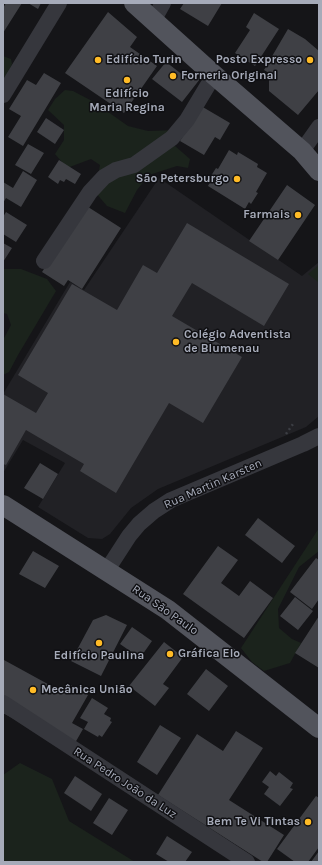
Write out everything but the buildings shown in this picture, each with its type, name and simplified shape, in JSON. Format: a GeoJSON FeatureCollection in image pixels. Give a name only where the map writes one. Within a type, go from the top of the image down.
{"type":"FeatureCollection","features":[{"type":"Feature","properties":{"kind":"main road"},"geometry":{"type":"LineString","coordinates":[[134,3],[302,151],[319,171]]}},
{"type":"Feature","properties":{"kind":"main road","name":"Rua São Paulo"},"geometry":{"type":"LineString","coordinates":[[3,505],[168,610],[319,728]]}},
{"type":"Feature","properties":{"kind":"street"},"geometry":{"type":"LineString","coordinates":[[3,95],[59,3]]}},
{"type":"Feature","properties":{"kind":"street"},"geometry":{"type":"LineString","coordinates":[[153,21],[163,3]]}},
{"type":"Feature","properties":{"kind":"street"},"geometry":{"type":"LineString","coordinates":[[44,261],[90,192],[104,177],[116,170],[134,165],[172,138],[187,120],[214,75]]}},
{"type":"Feature","properties":{"kind":"street"},"geometry":{"type":"LineString","coordinates":[[302,151],[319,127]]}},
{"type":"Feature","properties":{"kind":"street","name":"Rua Martin Karsten"},"geometry":{"type":"LineString","coordinates":[[107,570],[129,536],[139,524],[154,511],[171,500],[297,447],[319,436]]}},
{"type":"Feature","properties":{"kind":"street","name":"Rua Pedro João da Luz"},"geometry":{"type":"LineString","coordinates":[[3,703],[247,862]]}},
{"type":"Feature","properties":{"kind":"path"},"geometry":{"type":"LineString","coordinates":[[286,434],[293,424]]}},
{"type":"Feature","properties":{"kind":"shaded area"},"geometry":{"type":"Polygon","coordinates":[[[3,56],[11,59],[12,64],[8,74],[3,80],[3,56]]]}},
{"type":"Feature","properties":{"kind":"shaded area"},"geometry":{"type":"Polygon","coordinates":[[[65,90],[73,91],[94,102],[128,126],[148,131],[179,130],[175,146],[190,159],[188,168],[177,166],[149,175],[137,190],[125,213],[107,206],[95,192],[100,165],[91,159],[67,168],[55,154],[64,140],[64,125],[48,110],[55,99],[65,90]]]}},
{"type":"Feature","properties":{"kind":"shaded area","name":"Colégio Adventista de Blumenau"},"geometry":{"type":"Polygon","coordinates":[[[159,178],[302,276],[319,262],[319,416],[306,427],[158,489],[131,508],[110,534],[102,539],[88,538],[38,507],[65,463],[23,440],[3,473],[3,394],[70,282],[84,290],[159,178]]]}},
{"type":"Feature","properties":{"kind":"shaded area"},"geometry":{"type":"Polygon","coordinates":[[[319,265],[319,282],[318,282],[308,274],[319,265]]]}},
{"type":"Feature","properties":{"kind":"shaded area"},"geometry":{"type":"Polygon","coordinates":[[[3,269],[21,269],[47,279],[56,291],[9,372],[3,375],[3,340],[11,325],[7,314],[3,313],[3,269]]]}},
{"type":"Feature","properties":{"kind":"shaded area"},"geometry":{"type":"Polygon","coordinates":[[[319,528],[319,551],[299,567],[278,609],[279,628],[292,639],[301,643],[290,663],[264,671],[252,662],[241,648],[319,528]]]}},
{"type":"Feature","properties":{"kind":"shaded area"},"geometry":{"type":"Polygon","coordinates":[[[20,763],[52,779],[69,821],[135,862],[3,862],[3,775],[20,763]]]}},
{"type":"Feature","properties":{"kind":"place","name":"Edifício Turin"},"geometry":{"type":"Point","coordinates":[98,60]}},
{"type":"Feature","properties":{"kind":"place","name":"Posto Expresso"},"geometry":{"type":"Point","coordinates":[310,60]}},
{"type":"Feature","properties":{"kind":"place","name":"Forneria Original"},"geometry":{"type":"Point","coordinates":[173,76]}},
{"type":"Feature","properties":{"kind":"place","name":"Edifício Maria Regina"},"geometry":{"type":"Point","coordinates":[127,80]}},
{"type":"Feature","properties":{"kind":"place","name":"São Petersburgo"},"geometry":{"type":"Point","coordinates":[237,179]}},
{"type":"Feature","properties":{"kind":"place","name":"Farmais"},"geometry":{"type":"Point","coordinates":[298,215]}},
{"type":"Feature","properties":{"kind":"place","name":"Colégio Adventista de Blumenau"},"geometry":{"type":"Point","coordinates":[176,342]}},
{"type":"Feature","properties":{"kind":"place","name":"Edifício Paulina"},"geometry":{"type":"Point","coordinates":[99,643]}},
{"type":"Feature","properties":{"kind":"place","name":"Gráfica Elo"},"geometry":{"type":"Point","coordinates":[170,654]}},
{"type":"Feature","properties":{"kind":"place","name":"Mecânica União"},"geometry":{"type":"Point","coordinates":[33,690]}},
{"type":"Feature","properties":{"kind":"place","name":"Bem Te Vi Tintas"},"geometry":{"type":"Point","coordinates":[308,822]}}]}
